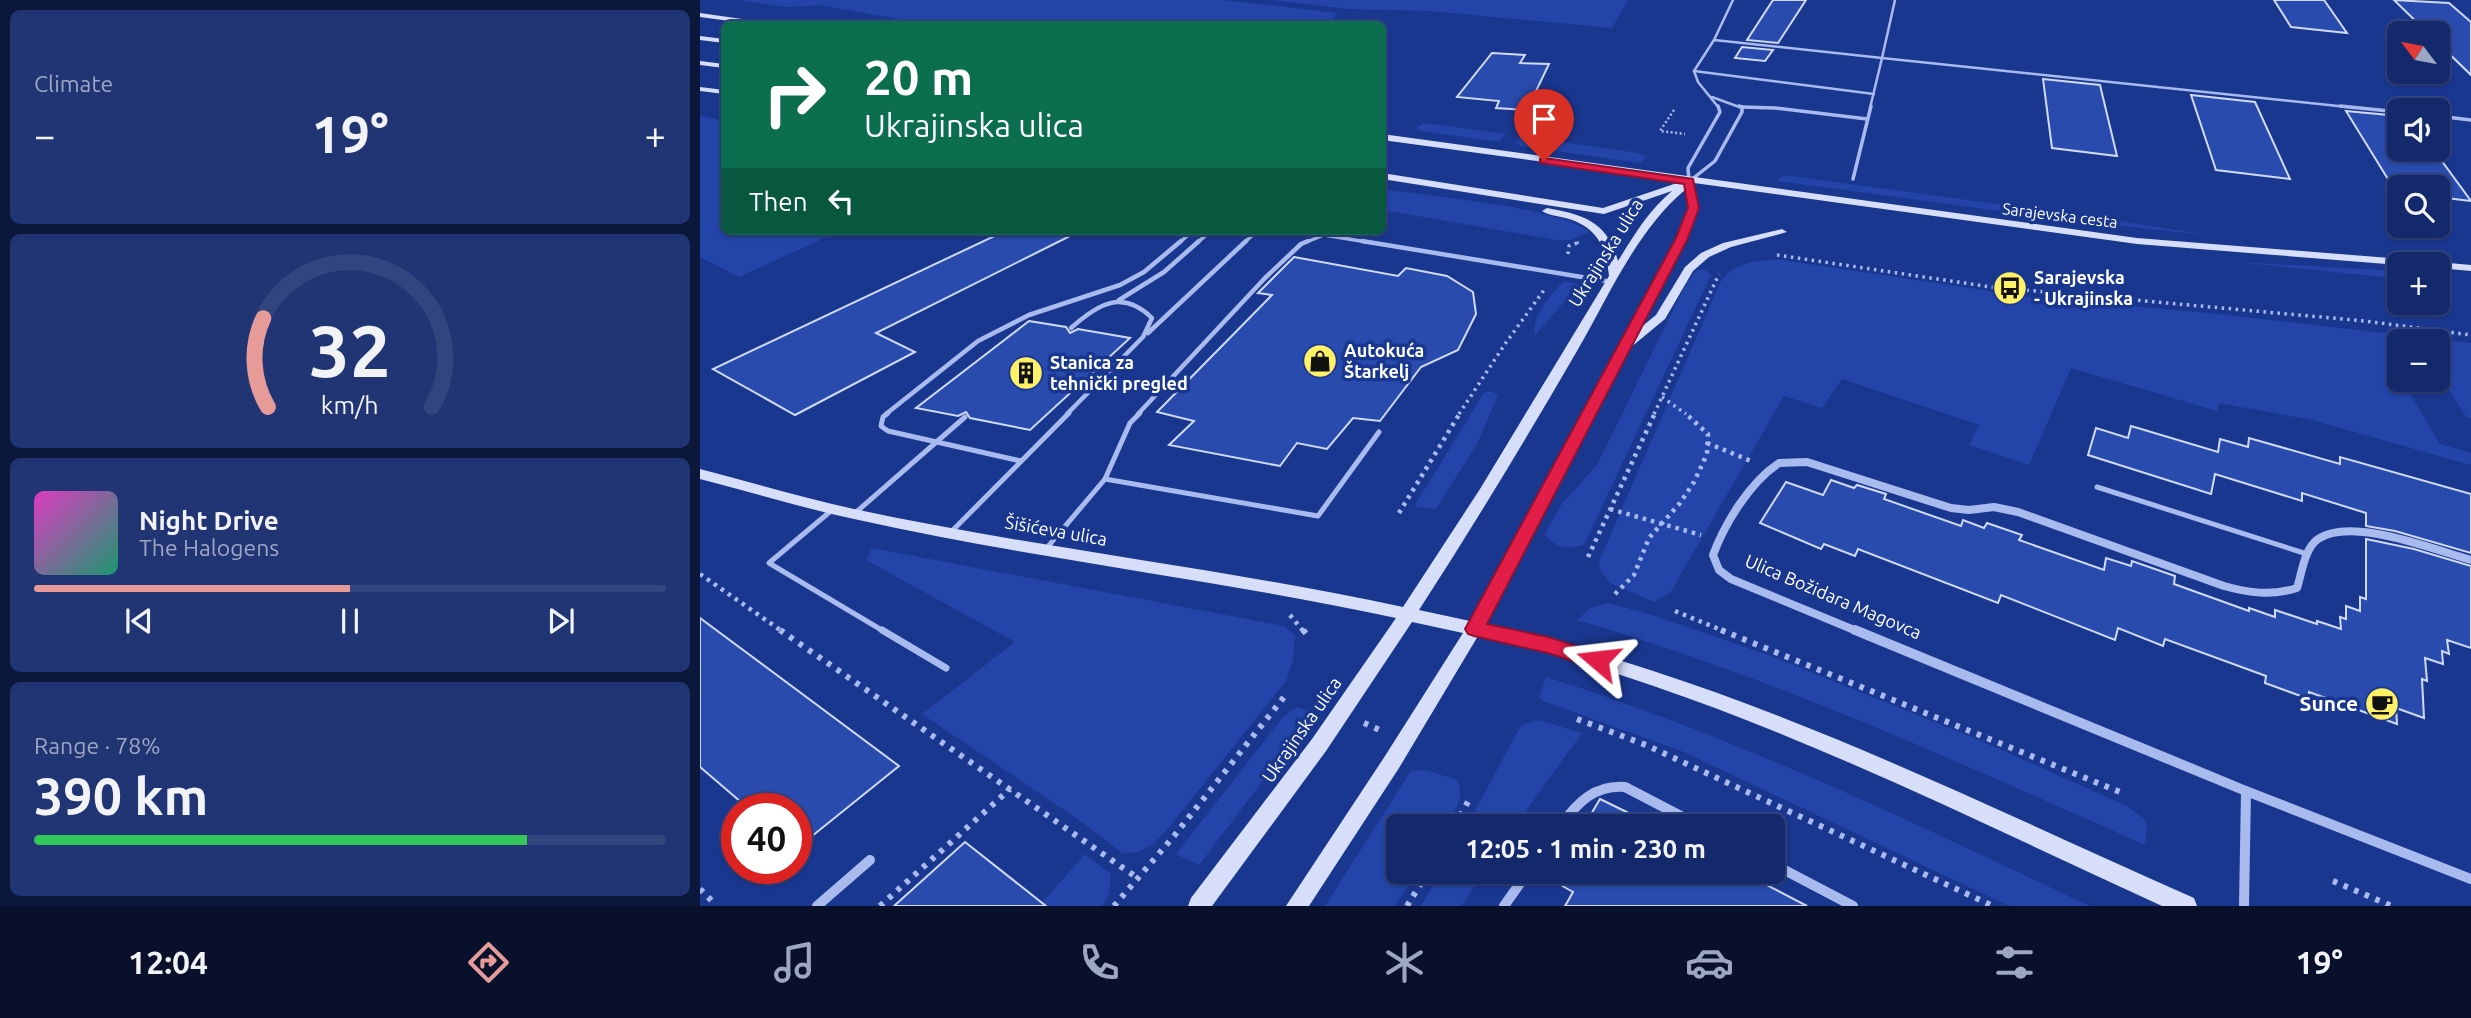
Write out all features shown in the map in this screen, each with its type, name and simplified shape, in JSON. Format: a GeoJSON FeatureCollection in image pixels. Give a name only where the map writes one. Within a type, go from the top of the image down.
{"type":"FeatureCollection","features":[{"type":"Feature","properties":{"kind":"street"},"geometry":{"type":"LineString","coordinates":[[700,15],[742,21]]}},
{"type":"Feature","properties":{"kind":"street"},"geometry":{"type":"LineString","coordinates":[[700,38],[721,41]]}},
{"type":"Feature","properties":{"kind":"street"},"geometry":{"type":"LineString","coordinates":[[700,62],[721,66]]}},
{"type":"Feature","properties":{"kind":"street"},"geometry":{"type":"LineString","coordinates":[[700,89],[721,92]]}},
{"type":"Feature","properties":{"kind":"street","name":"Sarajevska cesta"},"geometry":{"type":"LineString","coordinates":[[1386,139],[2137,241],[2387,261]]}},
{"type":"Feature","properties":{"kind":"street","name":"Sarajevska cesta"},"geometry":{"type":"LineString","coordinates":[[1386,177],[1604,211],[1689,181]]}},
{"type":"Feature","properties":{"kind":"street"},"geometry":{"type":"LineString","coordinates":[[1297,906],[1392,762],[1474,629],[1681,240],[1694,208],[1689,181]]}},
{"type":"Feature","properties":{"kind":"street","name":"Ukrajinska ulica"},"geometry":{"type":"LineString","coordinates":[[1199,906],[1333,724],[1408,614],[1640,233],[1662,204],[1689,181]]}},
{"type":"Feature","properties":{"kind":"street"},"geometry":{"type":"LineString","coordinates":[[1465,189],[1503,203],[1557,212],[1591,224],[1608,241],[1614,260],[1614,279]]}},
{"type":"Feature","properties":{"kind":"street"},"geometry":{"type":"LineString","coordinates":[[1625,345],[1661,317],[1689,269],[1705,255],[1727,245],[1782,232]]}},
{"type":"Feature","properties":{"kind":"street"},"geometry":{"type":"LineString","coordinates":[[2450,266],[2471,268]]}},
{"type":"Feature","properties":{"kind":"street","name":"Ulica Božidara Magovca"},"geometry":{"type":"LineString","coordinates":[[2307,554],[2297,588],[2281,594],[2256,595],[2018,512],[1994,507],[1969,510],[1951,508],[1807,462],[1790,460],[1777,463],[1768,472],[1724,532],[1713,555],[1719,570],[1731,579],[2246,791],[2471,879]]}},
{"type":"Feature","properties":{"kind":"street","name":"Šišićeva ulica"},"geometry":{"type":"LineString","coordinates":[[700,474],[853,514],[1045,550],[1305,592],[1474,629]]}},
{"type":"Feature","properties":{"kind":"street"},"geometry":{"type":"LineString","coordinates":[[2307,554],[2319,538],[2345,531],[2364,532],[2471,560]]}},
{"type":"Feature","properties":{"kind":"street"},"geometry":{"type":"LineString","coordinates":[[1474,629],[1560,649],[1756,715],[1916,783],[2186,906]]}},
{"type":"Feature","properties":{"kind":"street"},"geometry":{"type":"LineString","coordinates":[[1568,814],[1578,800],[1597,788],[1612,785],[1625,787],[1677,814]]}},
{"type":"Feature","properties":{"kind":"street"},"geometry":{"type":"LineString","coordinates":[[2244,906],[2246,791]]}},
{"type":"Feature","properties":{"kind":"street"},"geometry":{"type":"LineString","coordinates":[[817,906],[870,860]]}},
{"type":"Feature","properties":{"kind":"street"},"geometry":{"type":"LineString","coordinates":[[1785,870],[1853,906]]}},
{"type":"Feature","properties":{"kind":"street"},"geometry":{"type":"LineString","coordinates":[[1504,906],[1520,884]]}},
{"type":"Feature","properties":{"kind":"lane"},"geometry":{"type":"LineString","coordinates":[[1689,181],[1688,168],[1720,112],[1719,105],[1696,81],[1694,71],[1714,40],[1732,0]]}},
{"type":"Feature","properties":{"kind":"lane"},"geometry":{"type":"LineString","coordinates":[[1853,179],[1895,0]]}},
{"type":"Feature","properties":{"kind":"lane"},"geometry":{"type":"LineString","coordinates":[[1714,40],[2387,111]]}},
{"type":"Feature","properties":{"kind":"lane"},"geometry":{"type":"LineString","coordinates":[[1694,71],[1874,94]]}},
{"type":"Feature","properties":{"kind":"lane"},"geometry":{"type":"LineString","coordinates":[[1712,97],[1742,107],[1775,108],[1867,119]]}},
{"type":"Feature","properties":{"kind":"lane"},"geometry":{"type":"LineString","coordinates":[[1689,181],[1715,161],[1740,117],[1742,107]]}},
{"type":"Feature","properties":{"kind":"lane"},"geometry":{"type":"LineString","coordinates":[[2450,117],[2471,120]]}},
{"type":"Feature","properties":{"kind":"lane"},"geometry":{"type":"LineString","coordinates":[[1021,461],[888,431],[881,426],[883,418],[892,408],[978,341],[1029,315],[1120,285],[1144,272],[1188,235]]}},
{"type":"Feature","properties":{"kind":"lane"},"geometry":{"type":"LineString","coordinates":[[1071,328],[1093,309],[1116,302],[1164,272],[1206,235]]}},
{"type":"Feature","properties":{"kind":"lane"},"geometry":{"type":"LineString","coordinates":[[950,533],[1143,337],[1253,235]]}},
{"type":"Feature","properties":{"kind":"lane"},"geometry":{"type":"LineString","coordinates":[[1045,550],[1105,479],[1130,423],[1250,293],[1308,240],[1324,235],[1557,273],[1614,279]]}},
{"type":"Feature","properties":{"kind":"lane"},"geometry":{"type":"LineString","coordinates":[[1116,302],[1138,304],[1152,318],[1143,337]]}},
{"type":"Feature","properties":{"kind":"lane"},"geometry":{"type":"LineString","coordinates":[[853,514],[965,417]]}},
{"type":"Feature","properties":{"kind":"lane"},"geometry":{"type":"LineString","coordinates":[[1105,479],[1318,516],[1379,432]]}},
{"type":"Feature","properties":{"kind":"lane"},"geometry":{"type":"LineString","coordinates":[[2097,487],[2307,554]]}},
{"type":"Feature","properties":{"kind":"lane"},"geometry":{"type":"LineString","coordinates":[[834,509],[769,563],[946,668]]}},
{"type":"Feature","properties":{"kind":"path"},"geometry":{"type":"LineString","coordinates":[[1674,110],[1660,131],[1696,136]]}},
{"type":"Feature","properties":{"kind":"path"},"geometry":{"type":"LineString","coordinates":[[1399,513],[1441,446],[1452,421],[1523,316],[1564,264],[1569,246]]}},
{"type":"Feature","properties":{"kind":"path"},"geometry":{"type":"LineString","coordinates":[[1771,254],[1991,287],[2364,321],[2471,335]]}},
{"type":"Feature","properties":{"kind":"path"},"geometry":{"type":"LineString","coordinates":[[1588,557],[1723,267]]}},
{"type":"Feature","properties":{"kind":"path"},"geometry":{"type":"LineString","coordinates":[[1615,594],[1634,575],[1649,538],[1694,482],[1707,454],[1708,434],[1674,403],[1661,397]]}},
{"type":"Feature","properties":{"kind":"path"},"geometry":{"type":"LineString","coordinates":[[1707,443],[1755,463]]}},
{"type":"Feature","properties":{"kind":"path"},"geometry":{"type":"LineString","coordinates":[[1610,509],[1708,538]]}},
{"type":"Feature","properties":{"kind":"path"},"geometry":{"type":"LineString","coordinates":[[700,574],[1139,879]]}},
{"type":"Feature","properties":{"kind":"path"},"geometry":{"type":"LineString","coordinates":[[1675,611],[2120,792]]}},
{"type":"Feature","properties":{"kind":"path"},"geometry":{"type":"LineString","coordinates":[[1114,906],[1139,879],[1288,692]]}},
{"type":"Feature","properties":{"kind":"path"},"geometry":{"type":"LineString","coordinates":[[1577,719],[1646,745],[1993,906]]}},
{"type":"Feature","properties":{"kind":"path"},"geometry":{"type":"LineString","coordinates":[[1360,721],[1384,732]]}},
{"type":"Feature","properties":{"kind":"path"},"geometry":{"type":"LineString","coordinates":[[880,906],[1010,789]]}},
{"type":"Feature","properties":{"kind":"path"},"geometry":{"type":"LineString","coordinates":[[1461,814],[1471,796]]}},
{"type":"Feature","properties":{"kind":"path"},"geometry":{"type":"LineString","coordinates":[[2333,881],[2392,906]]}},
{"type":"Feature","properties":{"kind":"path"},"geometry":{"type":"LineString","coordinates":[[1407,906],[1421,884]]}},
{"type":"Feature","properties":{"kind":"path"},"geometry":{"type":"LineString","coordinates":[[700,889],[712,901],[710,906]]}},
{"type":"Feature","properties":{"kind":"shaded area"},"geometry":{"type":"Polygon","coordinates":[[[739,0],[1223,0],[1337,13],[1330,21],[910,21],[819,5],[786,7],[739,0]]]}},
{"type":"Feature","properties":{"kind":"shaded area"},"geometry":{"type":"Polygon","coordinates":[[[1270,0],[1628,0],[1612,28],[1430,11],[1349,9],[1270,0]]]}},
{"type":"Feature","properties":{"kind":"shaded area"},"geometry":{"type":"Polygon","coordinates":[[[700,117],[721,120],[721,235],[831,235],[739,277],[700,257],[700,117]]]}},
{"type":"Feature","properties":{"kind":"shaded area"},"geometry":{"type":"Polygon","coordinates":[[[1424,123],[1506,134],[1500,140],[1492,141],[1421,131],[1416,128],[1424,123]]]}},
{"type":"Feature","properties":{"kind":"shaded area"},"geometry":{"type":"Polygon","coordinates":[[[1521,136],[1638,153],[1646,157],[1641,163],[1521,146],[1515,142],[1521,136]]]}},
{"type":"Feature","properties":{"kind":"shaded area"},"geometry":{"type":"Polygon","coordinates":[[[1783,175],[2213,236],[2052,218],[1778,181],[1783,175]]]}},
{"type":"Feature","properties":{"kind":"shaded area"},"geometry":{"type":"Polygon","coordinates":[[[1386,190],[1522,209],[1573,223],[1589,232],[1569,240],[1386,211],[1386,190]]]}},
{"type":"Feature","properties":{"kind":"shaded area"},"geometry":{"type":"Polygon","coordinates":[[[1782,260],[2030,297],[2209,313],[2387,333],[2387,392],[2409,392],[2440,444],[2471,453],[2471,465],[2312,420],[2219,403],[2217,411],[2071,368],[2029,465],[1969,445],[1979,425],[1842,379],[1822,408],[1784,396],[1670,593],[1654,602],[1610,583],[1599,569],[1600,559],[1721,281],[1734,269],[1756,261],[1782,260]]]}},
{"type":"Feature","properties":{"kind":"shaded area"},"geometry":{"type":"Polygon","coordinates":[[[2236,262],[2387,270],[2387,277],[2236,262]]]}},
{"type":"Feature","properties":{"kind":"shaded area"},"geometry":{"type":"Polygon","coordinates":[[[1703,269],[1711,275],[1584,545],[1557,545],[1545,534],[1561,505],[1597,465],[1686,284],[1696,271],[1703,269]]]}},
{"type":"Feature","properties":{"kind":"shaded area"},"geometry":{"type":"Polygon","coordinates":[[[1564,281],[1580,284],[1535,335],[1539,313],[1564,281]]]}},
{"type":"Feature","properties":{"kind":"shaded area"},"geometry":{"type":"Polygon","coordinates":[[[2450,341],[2471,343],[2471,418],[2467,418],[2450,391],[2450,341]]]}},
{"type":"Feature","properties":{"kind":"shaded area"},"geometry":{"type":"Polygon","coordinates":[[[1491,391],[1498,395],[1478,442],[1436,509],[1417,507],[1415,505],[1484,393],[1491,391]]]}},
{"type":"Feature","properties":{"kind":"shaded area"},"geometry":{"type":"Polygon","coordinates":[[[872,548],[1284,626],[1295,636],[1293,660],[1286,681],[1167,830],[1147,848],[1122,853],[1082,822],[922,714],[1015,642],[866,560],[872,548]]]}},
{"type":"Feature","properties":{"kind":"shaded area"},"geometry":{"type":"Polygon","coordinates":[[[1609,603],[1771,656],[1981,741],[2129,807],[2145,820],[2145,845],[1935,752],[1794,694],[1577,620],[1590,608],[1609,603]]]}},
{"type":"Feature","properties":{"kind":"shaded area"},"geometry":{"type":"Polygon","coordinates":[[[1546,677],[1616,700],[1753,753],[1889,812],[2089,906],[2009,906],[1684,752],[1543,701],[1539,698],[1546,677]]]}},
{"type":"Feature","properties":{"kind":"shaded area"},"geometry":{"type":"Polygon","coordinates":[[[1297,707],[1315,712],[1199,865],[1176,854],[1283,717],[1297,707]]]}},
{"type":"Feature","properties":{"kind":"shaded area"},"geometry":{"type":"Polygon","coordinates":[[[1539,720],[1582,733],[1524,814],[1473,814],[1515,736],[1522,725],[1539,720]]]}},
{"type":"Feature","properties":{"kind":"shaded area"},"geometry":{"type":"Polygon","coordinates":[[[1426,770],[1457,780],[1460,798],[1452,814],[1386,814],[1386,884],[1409,884],[1395,906],[1325,906],[1411,771],[1426,770]]]}},
{"type":"Feature","properties":{"kind":"shaded area"},"geometry":{"type":"Polygon","coordinates":[[[1085,854],[1111,874],[1109,894],[1102,906],[1039,906],[1085,854]]]}},
{"type":"Feature","properties":{"kind":"shaded area"},"geometry":{"type":"Polygon","coordinates":[[[1434,884],[1476,884],[1461,906],[1421,906],[1434,884]]]}},
{"type":"Feature","properties":{"kind":"building"},"geometry":{"type":"Polygon","coordinates":[[[1773,0],[1806,0],[1778,43],[1747,40],[1773,0]]]}},
{"type":"Feature","properties":{"kind":"building"},"geometry":{"type":"Polygon","coordinates":[[[2274,0],[2324,0],[2347,33],[2291,27],[2274,0]]]}},
{"type":"Feature","properties":{"kind":"building"},"geometry":{"type":"Polygon","coordinates":[[[2394,0],[2449,3],[2471,22],[2471,75],[2450,55],[2450,21],[2416,21],[2394,0]]]}},
{"type":"Feature","properties":{"kind":"building"},"geometry":{"type":"Polygon","coordinates":[[[1742,47],[1773,50],[1765,61],[1735,58],[1742,47]]]}},
{"type":"Feature","properties":{"kind":"building"},"geometry":{"type":"Polygon","coordinates":[[[1492,53],[1525,55],[1520,63],[1549,64],[1527,110],[1496,108],[1499,101],[1457,97],[1492,53]]]}},
{"type":"Feature","properties":{"kind":"building"},"geometry":{"type":"Polygon","coordinates":[[[2043,79],[2100,85],[2117,156],[2052,148],[2043,79]]]}},
{"type":"Feature","properties":{"kind":"building"},"geometry":{"type":"Polygon","coordinates":[[[2191,95],[2255,102],[2290,179],[2216,170],[2191,95]]]}},
{"type":"Feature","properties":{"kind":"building"},"geometry":{"type":"Polygon","coordinates":[[[2346,111],[2387,115],[2387,161],[2442,161],[2471,201],[2450,198],[2450,175],[2387,175],[2387,178],[2346,111]]]}},
{"type":"Feature","properties":{"kind":"building"},"geometry":{"type":"Polygon","coordinates":[[[997,235],[1072,235],[876,333],[915,352],[795,415],[713,369],[997,235]]]}},
{"type":"Feature","properties":{"kind":"building","name":"Autokuća Štarkelj"},"geometry":{"type":"Polygon","coordinates":[[[1294,257],[1398,276],[1406,268],[1447,276],[1473,292],[1476,314],[1458,350],[1421,367],[1380,421],[1353,418],[1327,449],[1297,443],[1280,466],[1169,445],[1194,421],[1157,412],[1272,295],[1258,293],[1294,257]]]}},
{"type":"Feature","properties":{"kind":"building","name":"Stanica za tehnički pregled"},"geometry":{"type":"Polygon","coordinates":[[[1029,321],[1066,327],[1070,333],[1078,329],[1130,338],[1030,430],[970,418],[966,412],[958,416],[916,408],[1029,321]]]}},
{"type":"Feature","properties":{"kind":"building"},"geometry":{"type":"Polygon","coordinates":[[[2131,426],[2218,452],[2220,439],[2248,447],[2249,438],[2340,464],[2340,457],[2471,494],[2471,553],[2395,531],[2366,526],[2366,513],[2302,493],[2302,501],[2215,474],[2211,494],[2088,455],[2096,428],[2128,438],[2131,426]]]}},
{"type":"Feature","properties":{"kind":"building"},"geometry":{"type":"Polygon","coordinates":[[[1831,480],[1886,494],[1884,499],[1961,526],[1963,520],[1984,528],[1987,523],[2022,535],[2019,540],[2104,570],[2106,558],[2131,566],[2132,561],[2175,576],[2174,584],[2249,611],[2249,608],[2275,617],[2275,610],[2341,629],[2340,617],[2346,619],[2346,606],[2360,611],[2360,597],[2366,599],[2366,539],[2414,549],[2471,566],[2471,648],[2447,640],[2449,654],[2442,651],[2443,664],[2425,658],[2427,681],[2422,679],[2424,718],[2396,708],[2397,724],[2309,692],[2309,699],[2265,683],[2266,676],[2165,639],[2163,646],[2118,628],[2115,640],[2001,595],[1998,603],[1858,549],[1855,556],[1824,544],[1821,549],[1760,523],[1786,482],[1823,495],[1831,480]]]}},
{"type":"Feature","properties":{"kind":"building"},"geometry":{"type":"Polygon","coordinates":[[[700,618],[899,766],[812,836],[812,793],[730,793],[700,767],[700,618]]]}},
{"type":"Feature","properties":{"kind":"building"},"geometry":{"type":"Polygon","coordinates":[[[1600,799],[1631,814],[1591,814],[1600,799]]]}},
{"type":"Feature","properties":{"kind":"building"},"geometry":{"type":"Polygon","coordinates":[[[965,842],[1046,906],[894,906],[965,842]]]}},
{"type":"Feature","properties":{"kind":"building"},"geometry":{"type":"Polygon","coordinates":[[[1559,884],[1765,884],[1807,906],[1565,906],[1573,892],[1559,884]]]}},
{"type":"Feature","properties":{"kind":"place","name":"Sarajevska - Ukrajinska"},"geometry":{"type":"Point","coordinates":[2010,288]}},
{"type":"Feature","properties":{"kind":"place","name":"Autokuća Štarkelj"},"geometry":{"type":"Point","coordinates":[1320,361]}},
{"type":"Feature","properties":{"kind":"place","name":"Stanica za tehnički pregled"},"geometry":{"type":"Point","coordinates":[1026,373]}},
{"type":"Feature","properties":{"kind":"place","name":"Sunce"},"geometry":{"type":"Point","coordinates":[2382,704]}},
{"type":"Feature","properties":{"kind":"route"},"geometry":{"type":"LineString","coordinates":[[1544,161],[1689,181],[1694,208],[1681,240],[1474,629],[1548,645],[1598,660]]}}]}
